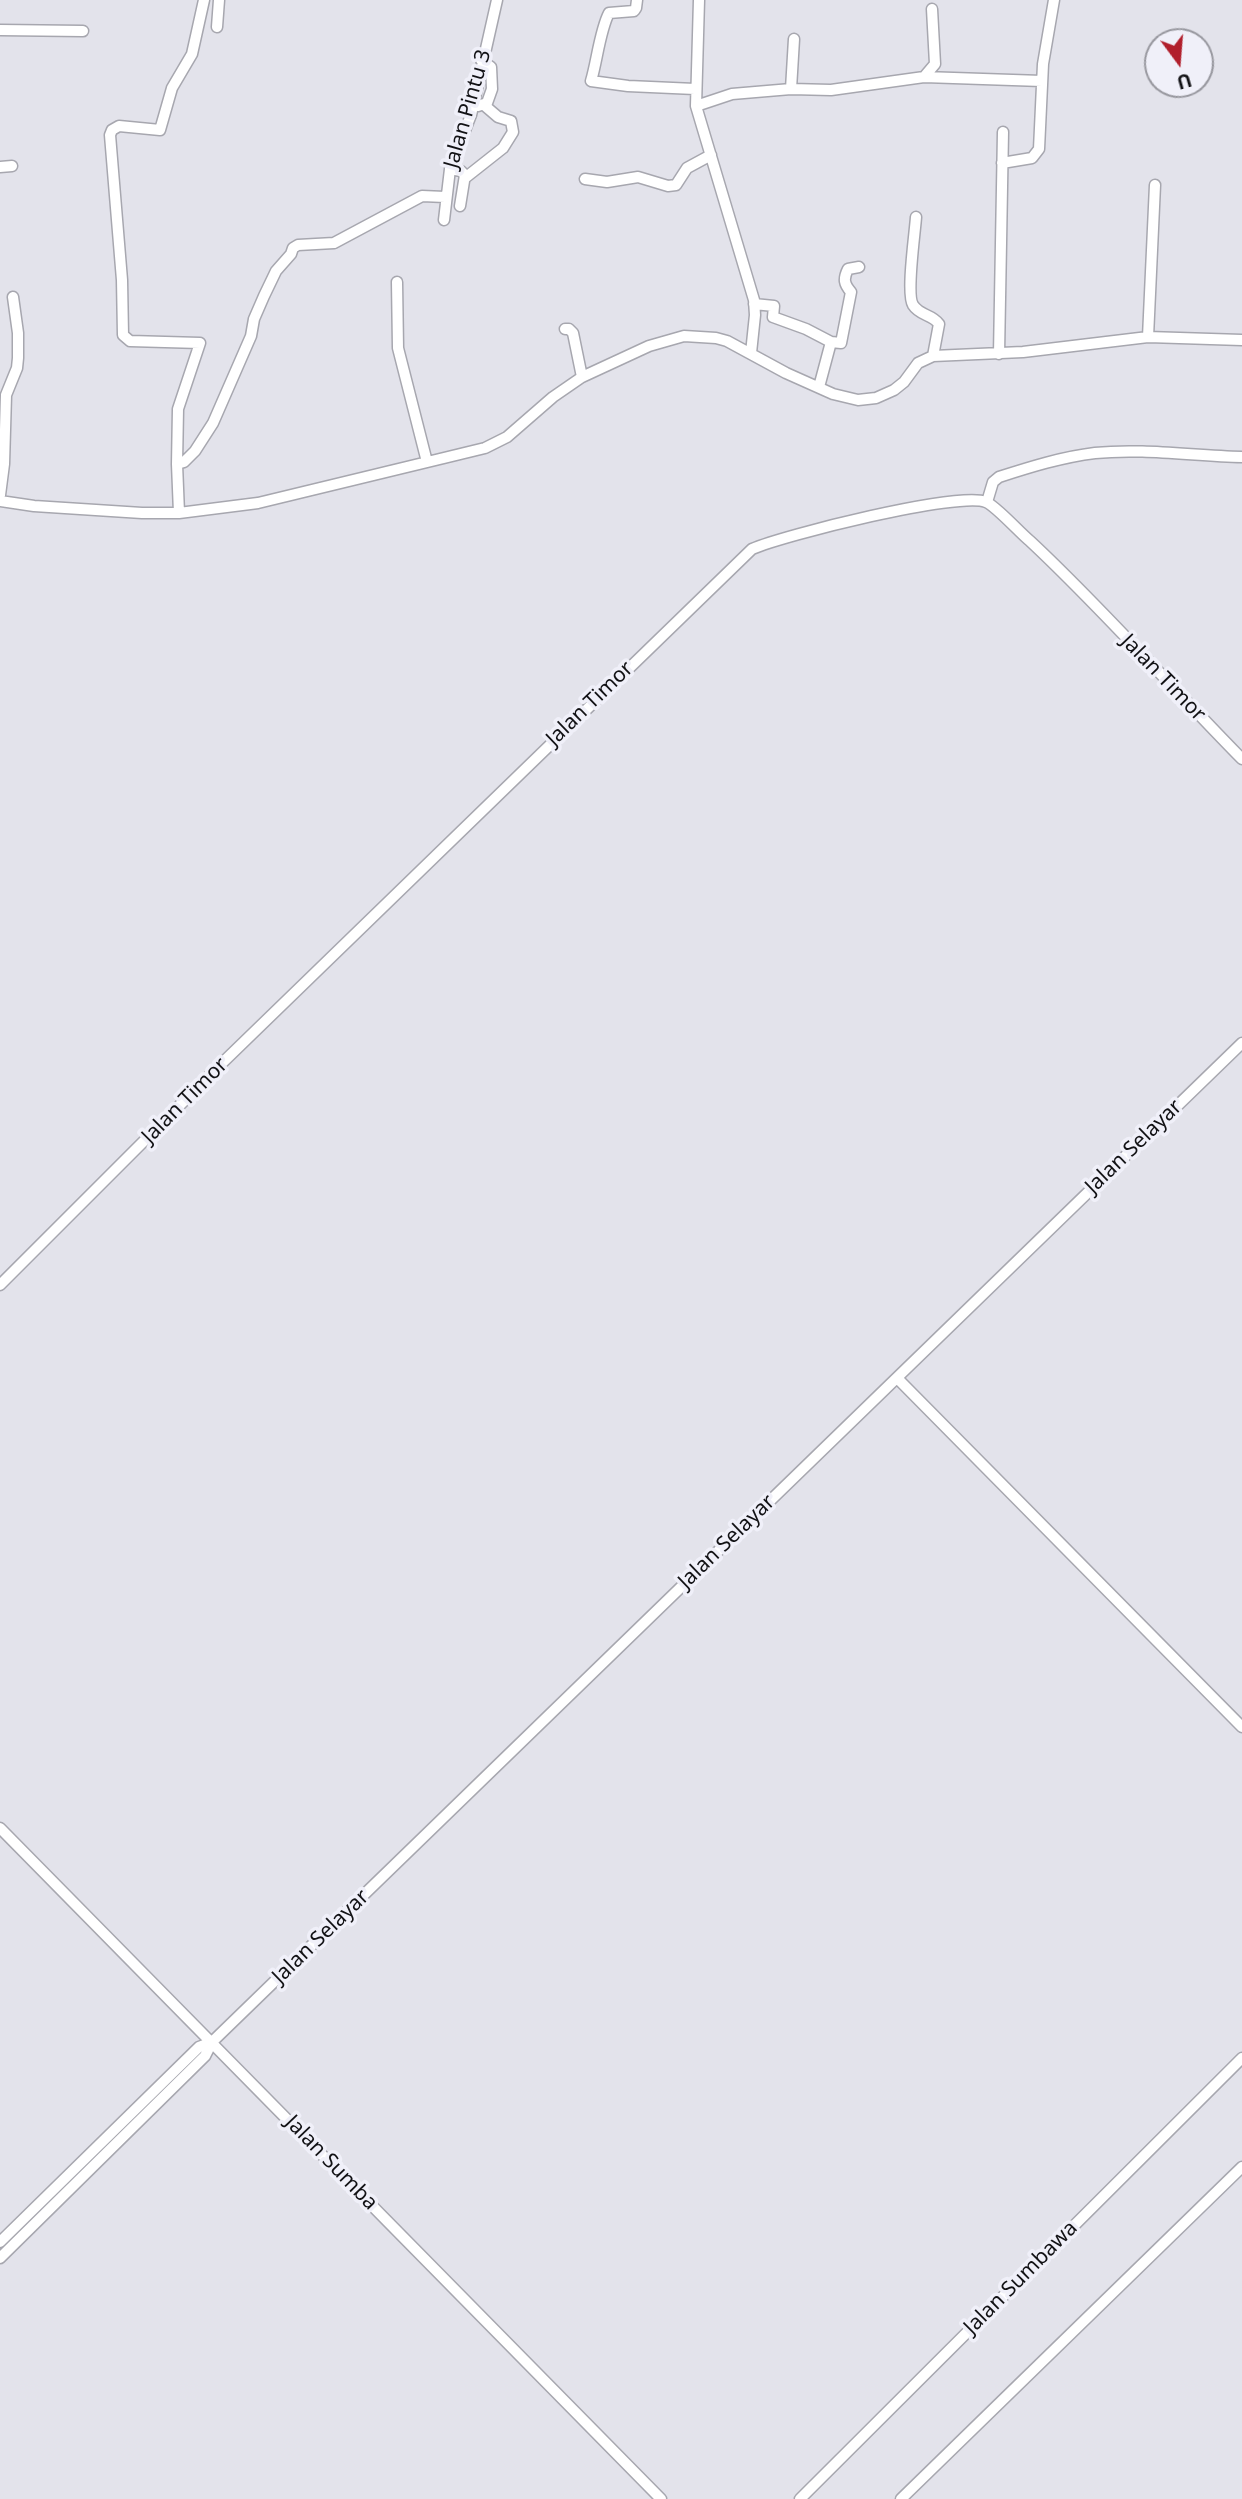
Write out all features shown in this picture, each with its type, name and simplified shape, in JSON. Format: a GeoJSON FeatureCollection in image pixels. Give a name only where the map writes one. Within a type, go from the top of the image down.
{"type":"FeatureCollection","features":[{"type":"Feature","properties":{"kind":"street"},"geometry":{"type":"LineString","coordinates":[[179,513],[178,409],[200,343],[130,341],[123,335],[118,225],[110,135],[112,130],[119,126],[160,130],[172,88],[192,54],[204,0]]}},
{"type":"Feature","properties":{"kind":"street"},"geometry":{"type":"LineString","coordinates":[[217,27],[219,0]]}},
{"type":"Feature","properties":{"kind":"street","name":"Jalan Pintu 3"},"geometry":{"type":"LineString","coordinates":[[444,220],[450,169],[478,106],[481,60],[497,0]]}},
{"type":"Feature","properties":{"kind":"street"},"geometry":{"type":"LineString","coordinates":[[637,0],[634,11],[610,13],[603,23],[602,40],[591,81],[628,86],[695,89]]}},
{"type":"Feature","properties":{"kind":"street"},"geometry":{"type":"LineString","coordinates":[[699,0],[696,106],[754,304],[751,352]]}},
{"type":"Feature","properties":{"kind":"street"},"geometry":{"type":"LineString","coordinates":[[1002,163],[1032,158],[1038,152],[1042,80],[1054,0]]}},
{"type":"Feature","properties":{"kind":"street"},"geometry":{"type":"LineString","coordinates":[[924,77],[935,64],[932,9]]}},
{"type":"Feature","properties":{"kind":"street"},"geometry":{"type":"LineString","coordinates":[[0,30],[83,31]]}},
{"type":"Feature","properties":{"kind":"street"},"geometry":{"type":"LineString","coordinates":[[791,89],[794,39]]}},
{"type":"Feature","properties":{"kind":"street"},"geometry":{"type":"LineString","coordinates":[[478,106],[489,101],[492,89],[492,72],[488,64],[481,60]]}},
{"type":"Feature","properties":{"kind":"street"},"geometry":{"type":"LineString","coordinates":[[696,106],[732,94],[791,89],[831,90],[924,77],[1042,80]]}},
{"type":"Feature","properties":{"kind":"street"},"geometry":{"type":"LineString","coordinates":[[460,206],[465,178],[503,148],[513,132],[511,121],[478,106]]}},
{"type":"Feature","properties":{"kind":"street"},"geometry":{"type":"LineString","coordinates":[[999,354],[1003,132]]}},
{"type":"Feature","properties":{"kind":"street"},"geometry":{"type":"LineString","coordinates":[[585,179],[607,181],[638,177],[668,186],[676,185],[687,167],[710,155]]}},
{"type":"Feature","properties":{"kind":"street"},"geometry":{"type":"LineString","coordinates":[[0,167],[12,166]]}},
{"type":"Feature","properties":{"kind":"street"},"geometry":{"type":"LineString","coordinates":[[450,169],[461,172],[465,178]]}},
{"type":"Feature","properties":{"kind":"street"},"geometry":{"type":"LineString","coordinates":[[1148,337],[1155,185]]}},
{"type":"Feature","properties":{"kind":"street"},"geometry":{"type":"LineString","coordinates":[[177,464],[195,451],[213,423],[252,333],[255,315],[276,271],[293,248],[298,245],[334,243],[422,196],[445,197]]}},
{"type":"Feature","properties":{"kind":"street"},"geometry":{"type":"LineString","coordinates":[[916,217],[910,298],[918,311],[933,317],[939,326],[933,356]]}},
{"type":"Feature","properties":{"kind":"street"},"geometry":{"type":"LineString","coordinates":[[754,304],[774,306],[773,317],[831,342],[841,343],[850,292],[844,277],[848,269],[859,267]]}},
{"type":"Feature","properties":{"kind":"street"},"geometry":{"type":"LineString","coordinates":[[397,282],[398,348],[427,462]]}},
{"type":"Feature","properties":{"kind":"street"},"geometry":{"type":"LineString","coordinates":[[0,495],[4,464],[6,395],[17,368],[18,358],[13,297]]}},
{"type":"Feature","properties":{"kind":"street"},"geometry":{"type":"LineString","coordinates":[[565,330],[573,333],[582,377]]}},
{"type":"Feature","properties":{"kind":"street"},"geometry":{"type":"LineString","coordinates":[[0,501],[142,513],[179,513],[258,503],[485,447],[507,437],[553,397],[582,377],[649,346],[684,336],[716,338],[751,352],[786,373],[846,398],[876,398],[894,390],[904,382],[918,363],[933,356],[1071,348],[1148,337],[1242,340]]}},
{"type":"Feature","properties":{"kind":"street"},"geometry":{"type":"LineString","coordinates":[[819,387],[831,342]]}},
{"type":"Feature","properties":{"kind":"street"},"geometry":{"type":"LineString","coordinates":[[988,502],[993,482],[999,477],[1061,459],[1096,453],[1134,452],[1242,457]]}},
{"type":"Feature","properties":{"kind":"street","name":"Jalan Timor"},"geometry":{"type":"LineString","coordinates":[[0,1285],[217,1068],[752,548],[797,534],[933,504],[964,500],[988,502],[1050,560],[1242,759]]}},
{"type":"Feature","properties":{"kind":"street","name":"Jalan Selayar"},"geometry":{"type":"LineString","coordinates":[[0,2258],[205,2056],[212,2042],[1242,1042]]}},
{"type":"Feature","properties":{"kind":"street"},"geometry":{"type":"LineString","coordinates":[[897,1377],[1242,1727]]}},
{"type":"Feature","properties":{"kind":"street","name":"Jalan Sumba"},"geometry":{"type":"LineString","coordinates":[[0,1828],[661,2499]]}},
{"type":"Feature","properties":{"kind":"street","name":"Jalan Selayar"},"geometry":{"type":"LineString","coordinates":[[0,2242],[198,2047],[212,2042]]}},
{"type":"Feature","properties":{"kind":"street","name":"Jalan Sumbawa"},"geometry":{"type":"LineString","coordinates":[[800,2499],[1242,2058]]}},
{"type":"Feature","properties":{"kind":"street"},"geometry":{"type":"LineString","coordinates":[[901,2499],[1242,2166]]}},
{"type":"Feature","properties":{"kind":"street"},"geometry":{"type":"LineString","coordinates":[[20,2221],[28,2230]]}}]}
